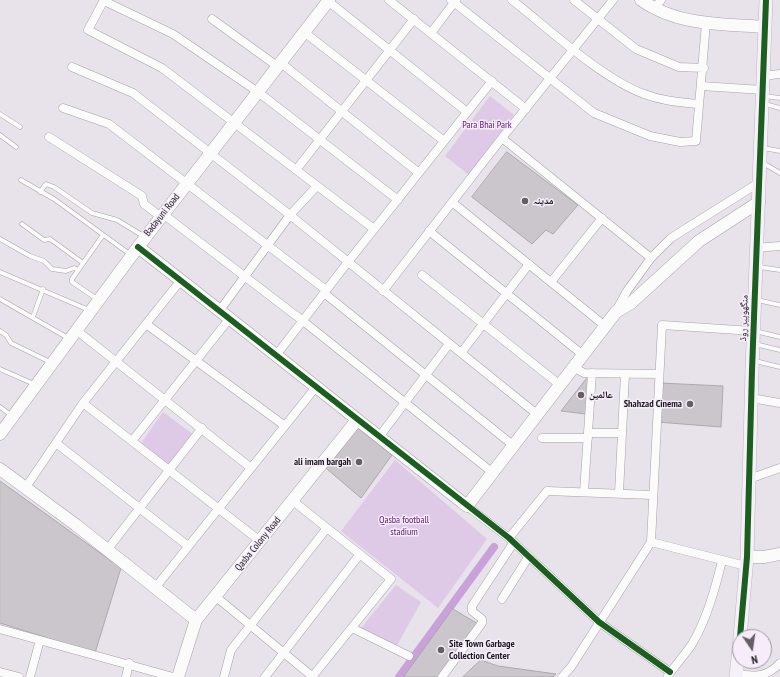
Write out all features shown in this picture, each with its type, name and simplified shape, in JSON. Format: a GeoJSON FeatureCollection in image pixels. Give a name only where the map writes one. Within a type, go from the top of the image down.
{"type":"FeatureCollection","features":[{"type":"Feature","properties":{"kind":"main road","name":"منگھوپیر روڈ"},"geometry":{"type":"LineString","coordinates":[[741,629],[746,561],[754,300],[760,182],[766,0]]}},
{"type":"Feature","properties":{"kind":"street"},"geometry":{"type":"LineString","coordinates":[[329,0],[467,112]]}},
{"type":"Feature","properties":{"kind":"street","name":"Badayuni Road"},"geometry":{"type":"LineString","coordinates":[[0,434],[162,215],[329,0]]}},
{"type":"Feature","properties":{"kind":"street"},"geometry":{"type":"LineString","coordinates":[[389,0],[526,109]]}},
{"type":"Feature","properties":{"kind":"street"},"geometry":{"type":"LineString","coordinates":[[512,0],[574,50],[613,78],[644,94],[668,101],[698,104]]}},
{"type":"Feature","properties":{"kind":"street"},"geometry":{"type":"LineString","coordinates":[[574,0],[636,50],[679,67],[704,68]]}},
{"type":"Feature","properties":{"kind":"street"},"geometry":{"type":"LineString","coordinates":[[383,291],[502,138],[613,0]]}},
{"type":"Feature","properties":{"kind":"street"},"geometry":{"type":"LineString","coordinates":[[641,0],[657,4],[678,17],[706,23],[765,27]]}},
{"type":"Feature","properties":{"kind":"street"},"geometry":{"type":"LineString","coordinates":[[374,230],[162,68],[88,30],[104,1],[173,34],[258,92],[398,200]]}},
{"type":"Feature","properties":{"kind":"street"},"geometry":{"type":"LineString","coordinates":[[431,33],[454,1],[594,114],[650,136],[680,142],[696,141],[698,104],[704,68],[706,23]]}},
{"type":"Feature","properties":{"kind":"street"},"geometry":{"type":"LineString","coordinates":[[212,19],[279,64],[342,111],[419,173]]}},
{"type":"Feature","properties":{"kind":"street"},"geometry":{"type":"LineString","coordinates":[[296,170],[414,19]]}},
{"type":"Feature","properties":{"kind":"street"},"geometry":{"type":"LineString","coordinates":[[304,32],[444,142]]}},
{"type":"Feature","properties":{"kind":"street"},"geometry":{"type":"LineString","coordinates":[[72,67],[133,93],[290,215],[538,415]]}},
{"type":"Feature","properties":{"kind":"street"},"geometry":{"type":"LineString","coordinates":[[763,76],[780,74]]}},
{"type":"Feature","properties":{"kind":"street"},"geometry":{"type":"LineString","coordinates":[[277,354],[492,81]]}},
{"type":"Feature","properties":{"kind":"street"},"geometry":{"type":"LineString","coordinates":[[701,86],[763,97]]}},
{"type":"Feature","properties":{"kind":"street"},"geometry":{"type":"LineString","coordinates":[[63,108],[109,124],[187,183],[325,292],[514,446]]}},
{"type":"Feature","properties":{"kind":"street"},"geometry":{"type":"LineString","coordinates":[[49,136],[142,196],[144,204],[162,215],[303,321],[493,473]]}},
{"type":"Feature","properties":{"kind":"street"},"geometry":{"type":"LineString","coordinates":[[502,138],[652,258]]}},
{"type":"Feature","properties":{"kind":"street"},"geometry":{"type":"LineString","coordinates":[[467,506],[616,312],[627,291],[652,258],[671,238],[760,182]]}},
{"type":"Feature","properties":{"kind":"street"},"geometry":{"type":"LineString","coordinates":[[220,310],[290,215],[317,186]]}},
{"type":"Feature","properties":{"kind":"street"},"geometry":{"type":"LineString","coordinates":[[452,202],[605,326]]}},
{"type":"Feature","properties":{"kind":"street"},"geometry":{"type":"LineString","coordinates":[[616,312],[631,303],[699,241],[759,202]]}},
{"type":"Feature","properties":{"kind":"street"},"geometry":{"type":"LineString","coordinates":[[551,282],[602,218]]}},
{"type":"Feature","properties":{"kind":"street"},"geometry":{"type":"LineString","coordinates":[[429,231],[583,355]]}},
{"type":"Feature","properties":{"kind":"street"},"geometry":{"type":"LineString","coordinates":[[756,248],[780,246]]}},
{"type":"Feature","properties":{"kind":"street"},"geometry":{"type":"LineString","coordinates":[[138,247],[277,354],[378,437],[512,540],[599,622],[669,675],[691,645],[701,628],[715,588],[722,561]]}},
{"type":"Feature","properties":{"kind":"street"},"geometry":{"type":"LineString","coordinates":[[461,353],[528,264]]}},
{"type":"Feature","properties":{"kind":"street"},"geometry":{"type":"LineString","coordinates":[[422,275],[560,385]]}},
{"type":"Feature","properties":{"kind":"street"},"geometry":{"type":"LineString","coordinates":[[26,487],[83,403],[181,280]]}},
{"type":"Feature","properties":{"kind":"street"},"geometry":{"type":"LineString","coordinates":[[132,441],[230,318]]}},
{"type":"Feature","properties":{"kind":"street"},"geometry":{"type":"LineString","coordinates":[[146,324],[285,426]]}},
{"type":"Feature","properties":{"kind":"street"},"geometry":{"type":"LineString","coordinates":[[562,677],[571,667],[651,542],[658,374],[662,325],[753,337]]}},
{"type":"Feature","properties":{"kind":"street"},"geometry":{"type":"LineString","coordinates":[[73,335],[116,362],[252,468]]}},
{"type":"Feature","properties":{"kind":"street"},"geometry":{"type":"LineString","coordinates":[[378,437],[449,344]]}},
{"type":"Feature","properties":{"kind":"street"},"geometry":{"type":"LineString","coordinates":[[574,367],[584,373],[658,374]]}},
{"type":"Feature","properties":{"kind":"street"},"geometry":{"type":"LineString","coordinates":[[584,492],[592,373]]}},
{"type":"Feature","properties":{"kind":"street"},"geometry":{"type":"LineString","coordinates":[[619,494],[625,374]]}},
{"type":"Feature","properties":{"kind":"street"},"geometry":{"type":"LineString","coordinates":[[155,588],[316,387]]}},
{"type":"Feature","properties":{"kind":"street"},"geometry":{"type":"LineString","coordinates":[[751,398],[780,403]]}},
{"type":"Feature","properties":{"kind":"street"},"geometry":{"type":"LineString","coordinates":[[83,403],[260,541]]}},
{"type":"Feature","properties":{"kind":"street","name":"Qasba Colony Road"},"geometry":{"type":"LineString","coordinates":[[178,677],[196,620],[357,420]]}},
{"type":"Feature","properties":{"kind":"street"},"geometry":{"type":"LineString","coordinates":[[107,550],[202,428]]}},
{"type":"Feature","properties":{"kind":"street"},"geometry":{"type":"LineString","coordinates":[[542,438],[622,433]]}},
{"type":"Feature","properties":{"kind":"street"},"geometry":{"type":"LineString","coordinates":[[56,443],[188,546]]}},
{"type":"Feature","properties":{"kind":"street"},"geometry":{"type":"LineString","coordinates":[[749,479],[780,468]]}},
{"type":"Feature","properties":{"kind":"street"},"geometry":{"type":"LineString","coordinates":[[0,469],[26,487],[196,620]]}},
{"type":"Feature","properties":{"kind":"street"},"geometry":{"type":"LineString","coordinates":[[442,677],[482,623],[482,619],[472,611],[472,606],[512,540],[547,491],[652,495]]}},
{"type":"Feature","properties":{"kind":"street"},"geometry":{"type":"LineString","coordinates":[[215,596],[312,677],[391,579],[293,501]]}},
{"type":"Feature","properties":{"kind":"street"},"geometry":{"type":"LineString","coordinates":[[224,677],[231,650],[327,528]]}},
{"type":"Feature","properties":{"kind":"street"},"geometry":{"type":"LineString","coordinates":[[651,542],[722,561],[746,561],[780,554]]}},
{"type":"Feature","properties":{"kind":"street"},"geometry":{"type":"LineString","coordinates":[[264,677],[360,554]]}},
{"type":"Feature","properties":{"kind":"street"},"geometry":{"type":"LineString","coordinates":[[502,600],[528,556]]}},
{"type":"Feature","properties":{"kind":"street"},"geometry":{"type":"LineString","coordinates":[[352,628],[409,656]]}},
{"type":"Feature","properties":{"kind":"street"},"geometry":{"type":"LineString","coordinates":[[0,629],[173,677]]}},
{"type":"Feature","properties":{"kind":"street"},"geometry":{"type":"LineString","coordinates":[[30,677],[40,640]]}},
{"type":"Feature","properties":{"kind":"street"},"geometry":{"type":"LineString","coordinates":[[736,675],[754,677],[773,671],[780,663]]}},
{"type":"Feature","properties":{"kind":"street"},"geometry":{"type":"LineString","coordinates":[[126,677],[129,664]]}},
{"type":"Feature","properties":{"kind":"street"},"geometry":{"type":"LineString","coordinates":[[0,672],[19,677]]}},
{"type":"Feature","properties":{"kind":"lane"},"geometry":{"type":"LineString","coordinates":[[763,97],[780,98]]}},
{"type":"Feature","properties":{"kind":"lane"},"geometry":{"type":"LineString","coordinates":[[763,97],[780,108]]}},
{"type":"Feature","properties":{"kind":"lane"},"geometry":{"type":"LineString","coordinates":[[0,114],[20,127]]}},
{"type":"Feature","properties":{"kind":"lane"},"geometry":{"type":"LineString","coordinates":[[0,135],[16,146]]}},
{"type":"Feature","properties":{"kind":"lane"},"geometry":{"type":"LineString","coordinates":[[761,155],[780,151]]}},
{"type":"Feature","properties":{"kind":"lane"},"geometry":{"type":"LineString","coordinates":[[761,155],[780,173]]}},
{"type":"Feature","properties":{"kind":"lane"},"geometry":{"type":"LineString","coordinates":[[22,180],[54,199],[103,235],[138,247]]}},
{"type":"Feature","properties":{"kind":"lane"},"geometry":{"type":"LineString","coordinates":[[40,192],[46,184],[54,187],[92,213],[116,220],[138,247]]}},
{"type":"Feature","properties":{"kind":"lane"},"geometry":{"type":"LineString","coordinates":[[22,224],[44,240],[50,239],[83,262]]}},
{"type":"Feature","properties":{"kind":"lane"},"geometry":{"type":"LineString","coordinates":[[99,300],[72,282],[83,262],[103,235]]}},
{"type":"Feature","properties":{"kind":"lane"},"geometry":{"type":"LineString","coordinates":[[0,239],[30,256],[44,261],[52,269],[66,271],[74,268],[78,270]]}},
{"type":"Feature","properties":{"kind":"lane"},"geometry":{"type":"LineString","coordinates":[[756,266],[780,270]]}},
{"type":"Feature","properties":{"kind":"lane"},"geometry":{"type":"LineString","coordinates":[[0,272],[43,289],[91,311]]}},
{"type":"Feature","properties":{"kind":"lane"},"geometry":{"type":"LineString","coordinates":[[32,317],[43,289]]}},
{"type":"Feature","properties":{"kind":"lane"},"geometry":{"type":"LineString","coordinates":[[0,299],[32,317],[73,335]]}},
{"type":"Feature","properties":{"kind":"lane"},"geometry":{"type":"LineString","coordinates":[[754,300],[780,305]]}},
{"type":"Feature","properties":{"kind":"lane"},"geometry":{"type":"LineString","coordinates":[[0,331],[6,335],[11,342],[52,364]]}},
{"type":"Feature","properties":{"kind":"lane"},"geometry":{"type":"LineString","coordinates":[[753,337],[780,337]]}},
{"type":"Feature","properties":{"kind":"lane"},"geometry":{"type":"LineString","coordinates":[[753,337],[780,350]]}},
{"type":"Feature","properties":{"kind":"lane"},"geometry":{"type":"LineString","coordinates":[[752,361],[780,367]]}},
{"type":"Feature","properties":{"kind":"lane"},"geometry":{"type":"LineString","coordinates":[[0,369],[36,385]]}},
{"type":"Feature","properties":{"kind":"lane"},"geometry":{"type":"LineString","coordinates":[[0,407],[14,416]]}},
{"type":"Feature","properties":{"kind":"green space","name":"Para Bhai Park"},"geometry":{"type":"Polygon","coordinates":[[[490,96],[514,115],[469,175],[445,156],[490,96]]]}},
{"type":"Feature","properties":{"kind":"green space"},"geometry":{"type":"Polygon","coordinates":[[[163,412],[194,435],[168,466],[139,446],[163,412]]]}},
{"type":"Feature","properties":{"kind":"green space","name":"Qasba football stadium"},"geometry":{"type":"Polygon","coordinates":[[[395,460],[487,539],[438,608],[341,531],[395,460]]]}},
{"type":"Feature","properties":{"kind":"green space"},"geometry":{"type":"Polygon","coordinates":[[[396,585],[421,602],[395,649],[357,633],[396,585]]]}},
{"type":"Feature","properties":{"kind":"building","name":"مدینہ"},"geometry":{"type":"Polygon","coordinates":[[[507,152],[578,205],[553,234],[546,230],[532,244],[472,197],[507,152]]]}},
{"type":"Feature","properties":{"kind":"building","name":"عالمین"},"geometry":{"type":"Polygon","coordinates":[[[590,378],[586,414],[561,411],[586,379],[590,378]]]}},
{"type":"Feature","properties":{"kind":"building","name":"Shahzad Cinema"},"geometry":{"type":"Polygon","coordinates":[[[660,383],[723,386],[721,427],[657,422],[660,383]]]}},
{"type":"Feature","properties":{"kind":"building","name":"ali imam bargah"},"geometry":{"type":"Polygon","coordinates":[[[358,428],[392,455],[361,498],[327,469],[358,428]]]}},
{"type":"Feature","properties":{"kind":"building"},"geometry":{"type":"Polygon","coordinates":[[[0,481],[121,568],[95,653],[0,623],[0,481]]]}},
{"type":"Feature","properties":{"kind":"building","name":"Site Town Garbage Collection Center"},"geometry":{"type":"Polygon","coordinates":[[[453,609],[478,624],[438,677],[404,677],[453,609]]]}},
{"type":"Feature","properties":{"kind":"building"},"geometry":{"type":"Polygon","coordinates":[[[481,660],[498,666],[556,674],[553,677],[463,677],[481,660]]]}},
{"type":"Feature","properties":{"kind":"waterway"},"geometry":{"type":"LineString","coordinates":[[399,677],[494,547]]}},
{"type":"Feature","properties":{"kind":"cycle path"},"geometry":{"type":"LineString","coordinates":[[741,629],[747,557],[752,370],[766,0]]}},
{"type":"Feature","properties":{"kind":"cycle path"},"geometry":{"type":"LineString","coordinates":[[138,247],[509,538],[599,622],[670,672]]}},
{"type":"Feature","properties":{"kind":"place","name":"مدینہ"},"geometry":{"type":"Point","coordinates":[525,201]}},
{"type":"Feature","properties":{"kind":"place","name":"عالمین"},"geometry":{"type":"Point","coordinates":[581,395]}},
{"type":"Feature","properties":{"kind":"place","name":"Shahzad Cinema"},"geometry":{"type":"Point","coordinates":[690,404]}},
{"type":"Feature","properties":{"kind":"place","name":"ali imam bargah"},"geometry":{"type":"Point","coordinates":[359,462]}},
{"type":"Feature","properties":{"kind":"place","name":"Site Town Garbage Collection Center"},"geometry":{"type":"Point","coordinates":[441,650]}}]}
